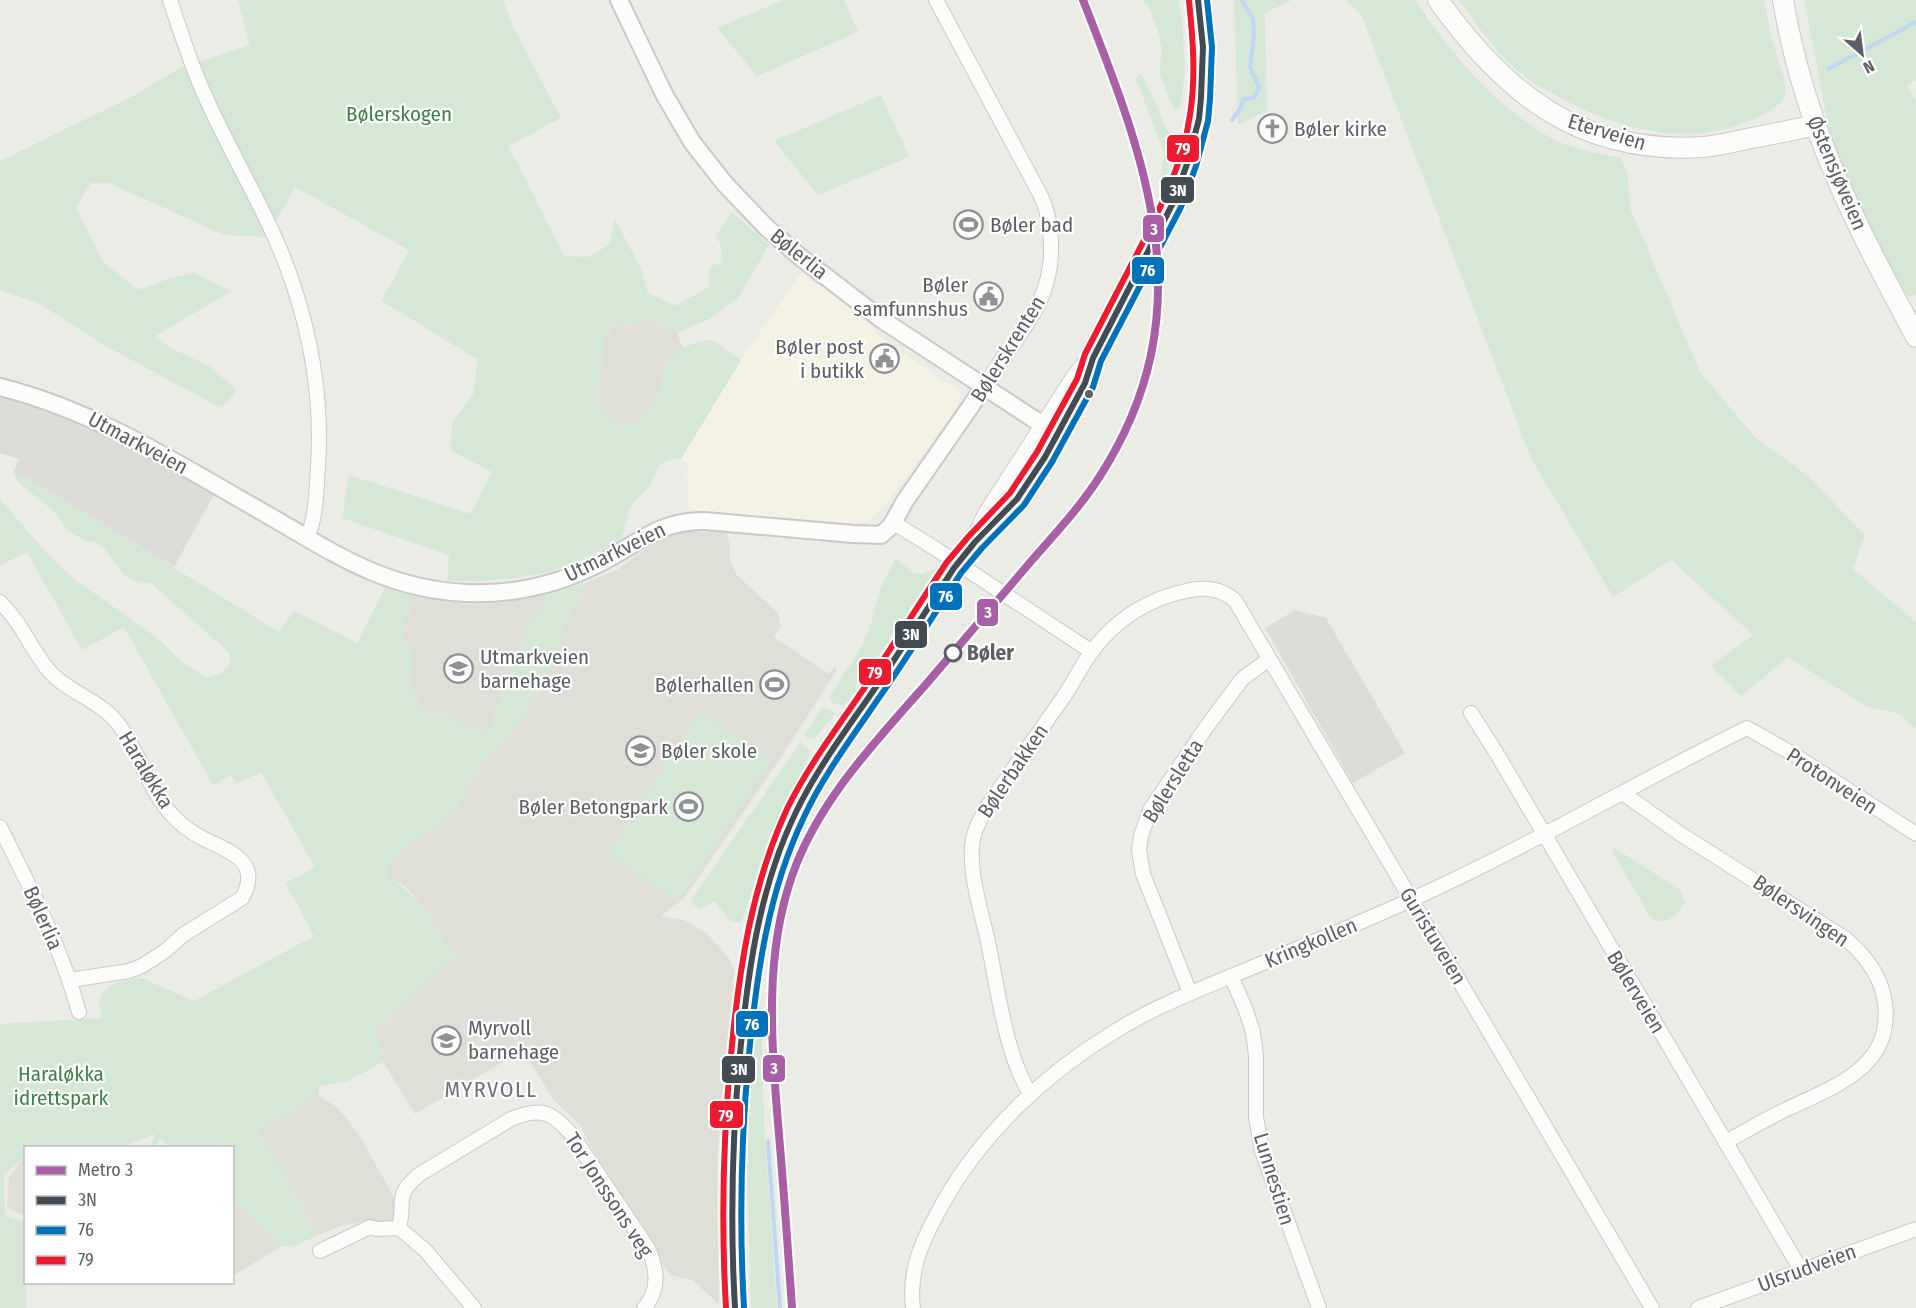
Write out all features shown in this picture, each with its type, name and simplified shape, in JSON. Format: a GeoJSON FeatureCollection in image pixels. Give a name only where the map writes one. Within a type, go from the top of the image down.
{"type":"FeatureCollection","features":[{"type":"Feature","properties":{"kind":"main road"},"geometry":{"type":"LineString","coordinates":[[735,1308],[732,1230],[737,1084],[748,972],[767,885],[785,836],[819,770],[954,568],[975,542],[987,516],[1051,431],[1076,378],[1093,358],[1162,227],[1182,182],[1202,98],[1203,47],[1198,0]]}},
{"type":"Feature","properties":{"kind":"main road","name":"Eterveien"},"geometry":{"type":"LineString","coordinates":[[1438,0],[1481,56],[1506,81],[1540,106],[1575,125],[1613,139],[1659,147],[1705,147],[1753,138],[1813,119]]}},
{"type":"Feature","properties":{"kind":"main road","name":"Østensjøveien"},"geometry":{"type":"LineString","coordinates":[[1783,0],[1789,35],[1813,119],[1851,213],[1916,337]]}},
{"type":"Feature","properties":{"kind":"street"},"geometry":{"type":"LineString","coordinates":[[170,0],[190,61],[281,254],[294,286],[301,313],[312,358],[319,441],[317,500],[307,538]]}},
{"type":"Feature","properties":{"kind":"street","name":"Bølerlia"},"geometry":{"type":"LineString","coordinates":[[619,0],[664,94],[692,142],[753,215],[799,256],[881,319],[1051,431]]}},
{"type":"Feature","properties":{"kind":"street","name":"Bølerskrenten"},"geometry":{"type":"LineString","coordinates":[[894,522],[905,501],[1030,322],[1046,289],[1052,255],[1050,227],[1041,195],[936,0]]}},
{"type":"Feature","properties":{"kind":"street","name":"Utmarkveien"},"geometry":{"type":"LineString","coordinates":[[0,387],[64,406],[104,424],[356,565],[397,582],[442,591],[486,593],[534,587],[570,576],[603,561],[648,535],[682,522],[705,520],[875,535],[885,532],[894,522]]}},
{"type":"Feature","properties":{"kind":"street"},"geometry":{"type":"LineString","coordinates":[[894,522],[1092,652]]}},
{"type":"Feature","properties":{"kind":"street","name":"Bølerbakken"},"geometry":{"type":"LineString","coordinates":[[1030,1093],[1023,1082],[1000,1002],[978,900],[972,857],[972,843],[976,827],[987,807],[1065,696],[1092,652],[1110,631],[1134,610],[1171,594],[1197,589]]}},
{"type":"Feature","properties":{"kind":"street","name":"Guristuveien"},"geometry":{"type":"LineString","coordinates":[[1197,589],[1221,590],[1229,594],[1236,602],[1652,1308]]}},
{"type":"Feature","properties":{"kind":"street","name":"Haraløkka"},"geometry":{"type":"LineString","coordinates":[[0,602],[14,615],[51,674],[97,703],[113,717],[121,727],[168,811],[182,825],[233,853],[247,868],[248,889],[242,898],[183,935],[154,958],[129,971],[70,981]]}},
{"type":"Feature","properties":{"kind":"street","name":"Bølersletta"},"geometry":{"type":"LineString","coordinates":[[1190,993],[1143,874],[1139,850],[1141,837],[1150,810],[1223,705],[1246,676],[1269,659]]}},
{"type":"Feature","properties":{"kind":"street","name":"Bølerveien"},"geometry":{"type":"LineString","coordinates":[[1471,713],[1801,1270]]}},
{"type":"Feature","properties":{"kind":"street","name":"Kringkollen"},"geometry":{"type":"LineString","coordinates":[[913,1308],[911,1284],[915,1260],[937,1227],[963,1171],[1030,1093],[1116,1031],[1190,993],[1412,900],[1544,836],[1747,728]]}},
{"type":"Feature","properties":{"kind":"street","name":"Protonveien"},"geometry":{"type":"LineString","coordinates":[[1747,728],[1793,754],[1916,834]]}},
{"type":"Feature","properties":{"kind":"street","name":"Bølersvingen"},"geometry":{"type":"LineString","coordinates":[[1624,794],[1679,833],[1846,939],[1872,967],[1884,994],[1886,1018],[1882,1041],[1865,1066],[1842,1082],[1725,1142]]}},
{"type":"Feature","properties":{"kind":"street","name":"Bølerlia"},"geometry":{"type":"LineString","coordinates":[[0,827],[44,918],[70,981],[79,1012]]}},
{"type":"Feature","properties":{"kind":"street","name":"Lunnestien"},"geometry":{"type":"LineString","coordinates":[[1231,976],[1245,1008],[1252,1032],[1256,1056],[1256,1117],[1262,1151],[1319,1308]]}},
{"type":"Feature","properties":{"kind":"street","name":"Tor Jonssons veg"},"geometry":{"type":"LineString","coordinates":[[399,1228],[402,1219],[400,1200],[403,1190],[420,1174],[511,1119],[526,1113],[550,1115],[572,1135],[649,1250],[656,1269],[656,1280],[652,1296],[644,1308]]}},
{"type":"Feature","properties":{"kind":"street"},"geometry":{"type":"LineString","coordinates":[[320,1251],[369,1227],[399,1228],[425,1250],[474,1308]]}},
{"type":"Feature","properties":{"kind":"street","name":"Ulsrudveien"},"geometry":{"type":"LineString","coordinates":[[1698,1308],[1916,1229]]}},
{"type":"Feature","properties":{"kind":"shaded area"},"geometry":{"type":"Polygon","coordinates":[[[801,273],[867,320],[877,334],[957,389],[960,397],[956,409],[883,508],[867,522],[841,523],[689,510],[687,462],[681,459],[741,360],[801,273]]]}},
{"type":"Feature","properties":{"kind":"shaded area"},"geometry":{"type":"Polygon","coordinates":[[[650,320],[677,333],[683,348],[669,360],[657,395],[638,423],[615,426],[598,401],[603,348],[611,327],[650,320]]]}},
{"type":"Feature","properties":{"kind":"shaded area"},"geometry":{"type":"Polygon","coordinates":[[[0,394],[89,424],[215,493],[174,567],[23,475],[13,472],[19,459],[0,453],[0,394]]]}},
{"type":"Feature","properties":{"kind":"shaded area"},"geometry":{"type":"Polygon","coordinates":[[[690,531],[727,533],[730,560],[736,574],[778,613],[781,626],[774,637],[829,674],[835,666],[837,670],[780,759],[685,897],[661,916],[684,920],[706,933],[729,958],[734,970],[717,1160],[719,1304],[692,1280],[670,1275],[610,1183],[579,1124],[553,1099],[523,1050],[415,1114],[383,1062],[374,1030],[388,1020],[435,974],[456,958],[429,915],[407,888],[389,877],[391,862],[417,839],[439,826],[469,787],[482,761],[505,742],[525,716],[559,654],[563,634],[585,583],[617,570],[668,536],[690,531]]]}},
{"type":"Feature","properties":{"kind":"shaded area","name":"Utmarkveien barnehage"},"geometry":{"type":"Polygon","coordinates":[[[548,594],[512,658],[489,732],[421,708],[408,679],[414,650],[401,637],[413,596],[464,604],[486,604],[548,594]]]}},
{"type":"Feature","properties":{"kind":"shaded area"},"geometry":{"type":"Polygon","coordinates":[[[1295,610],[1326,618],[1405,753],[1353,783],[1265,628],[1295,610]]]}},
{"type":"Feature","properties":{"kind":"shaded area"},"geometry":{"type":"Polygon","coordinates":[[[319,1096],[335,1106],[347,1118],[362,1140],[401,1210],[401,1228],[368,1220],[338,1227],[317,1236],[259,1129],[319,1096]]]}},
{"type":"Feature","properties":{"kind":"shaded area"},"geometry":{"type":"Polygon","coordinates":[[[24,1156],[24,1215],[7,1208],[9,1177],[24,1156]]]}},
{"type":"Feature","properties":{"kind":"shaded area"},"geometry":{"type":"Polygon","coordinates":[[[234,1202],[261,1226],[280,1247],[234,1275],[234,1202]]]}},
{"type":"Feature","properties":{"kind":"green space","name":"Bølerskogen"},"geometry":{"type":"Polygon","coordinates":[[[238,0],[503,0],[514,29],[561,118],[508,146],[564,256],[588,257],[609,245],[615,219],[641,269],[648,293],[675,306],[709,287],[710,266],[723,263],[720,243],[715,237],[732,212],[769,245],[738,298],[709,319],[677,333],[650,320],[611,327],[603,348],[598,401],[616,426],[638,423],[657,395],[669,359],[683,348],[697,342],[712,340],[741,360],[681,459],[671,460],[661,465],[646,491],[632,504],[620,541],[552,571],[492,580],[447,581],[449,555],[342,518],[349,475],[471,514],[492,472],[450,450],[453,421],[473,395],[478,360],[382,301],[409,250],[295,187],[267,237],[224,235],[109,183],[91,183],[76,207],[104,263],[138,290],[170,278],[194,273],[232,291],[155,336],[169,347],[209,366],[236,389],[224,405],[217,406],[106,346],[38,303],[0,290],[0,161],[131,97],[180,68],[250,45],[238,0]]]}},
{"type":"Feature","properties":{"kind":"green space"},"geometry":{"type":"Polygon","coordinates":[[[783,0],[844,0],[858,32],[757,76],[717,28],[783,0]]]}},
{"type":"Feature","properties":{"kind":"green space"},"geometry":{"type":"Polygon","coordinates":[[[1142,0],[1178,0],[1182,20],[1185,67],[1181,105],[1175,112],[1159,73],[1162,49],[1158,31],[1149,7],[1142,0]]]}},
{"type":"Feature","properties":{"kind":"green space"},"geometry":{"type":"Polygon","coordinates":[[[1234,0],[1292,0],[1265,13],[1267,110],[1238,125],[1234,0]]]}},
{"type":"Feature","properties":{"kind":"green space"},"geometry":{"type":"Polygon","coordinates":[[[1346,0],[1415,0],[1442,38],[1473,75],[1526,122],[1563,144],[1621,158],[1628,175],[1630,208],[1700,372],[1755,437],[1807,475],[1865,535],[1853,569],[1916,622],[1916,729],[1900,714],[1867,707],[1788,657],[1741,696],[1711,666],[1753,635],[1671,560],[1613,597],[1531,458],[1361,14],[1346,0]]]}},
{"type":"Feature","properties":{"kind":"green space"},"geometry":{"type":"Polygon","coordinates":[[[1459,0],[1764,0],[1772,40],[1784,78],[1786,96],[1778,105],[1764,114],[1724,129],[1699,133],[1673,133],[1623,124],[1574,105],[1531,81],[1499,52],[1459,0]]]}},
{"type":"Feature","properties":{"kind":"green space"},"geometry":{"type":"Polygon","coordinates":[[[1804,0],[1916,0],[1916,79],[1907,86],[1916,100],[1916,295],[1908,297],[1874,240],[1830,134],[1804,0]]]}},
{"type":"Feature","properties":{"kind":"green space"},"geometry":{"type":"Polygon","coordinates":[[[1138,73],[1144,78],[1171,139],[1174,153],[1164,182],[1161,175],[1164,152],[1136,79],[1138,73]]]}},
{"type":"Feature","properties":{"kind":"green space"},"geometry":{"type":"Polygon","coordinates":[[[881,95],[909,157],[818,195],[774,141],[881,95]]]}},
{"type":"Feature","properties":{"kind":"green space","name":"Haraløkka idrettspark"},"geometry":{"type":"Polygon","coordinates":[[[13,472],[23,475],[279,632],[294,611],[357,643],[385,588],[413,596],[401,637],[414,650],[408,679],[421,708],[489,732],[512,658],[548,594],[585,583],[563,634],[559,654],[525,716],[505,742],[482,761],[456,810],[439,826],[417,839],[391,862],[389,877],[419,903],[456,958],[374,1030],[383,1062],[348,1081],[319,1086],[319,1096],[259,1129],[317,1236],[294,1246],[280,1247],[261,1226],[234,1203],[234,1146],[169,1146],[160,1139],[156,1146],[151,1146],[155,1134],[124,1146],[24,1146],[24,1157],[4,1175],[5,1216],[24,1222],[26,1308],[0,1308],[0,1024],[102,1018],[99,1003],[103,993],[112,985],[132,979],[144,979],[194,1001],[314,936],[286,883],[315,867],[261,772],[236,784],[231,775],[213,785],[124,627],[82,650],[27,552],[0,566],[0,499],[45,551],[74,579],[145,629],[178,659],[206,677],[222,673],[230,664],[230,656],[151,583],[138,582],[126,577],[104,548],[94,541],[85,541],[66,529],[57,514],[17,481],[13,472]]]}},
{"type":"Feature","properties":{"kind":"green space"},"geometry":{"type":"Polygon","coordinates":[[[896,558],[912,572],[920,574],[936,569],[850,698],[844,705],[834,704],[829,697],[862,647],[881,587],[896,558]]]}},
{"type":"Feature","properties":{"kind":"green space"},"geometry":{"type":"Polygon","coordinates":[[[822,708],[829,709],[835,714],[815,738],[808,739],[804,735],[822,708]]]}},
{"type":"Feature","properties":{"kind":"green space","name":"Bøler Betongpark"},"geometry":{"type":"Polygon","coordinates":[[[700,712],[772,759],[678,902],[606,855],[700,712]]]}},
{"type":"Feature","properties":{"kind":"green space"},"geometry":{"type":"Polygon","coordinates":[[[800,743],[810,750],[809,756],[770,836],[741,923],[729,920],[715,901],[701,909],[692,904],[691,900],[800,743]]]}},
{"type":"Feature","properties":{"kind":"green space"},"geometry":{"type":"Polygon","coordinates":[[[1615,848],[1680,890],[1685,903],[1677,913],[1667,921],[1656,921],[1649,915],[1612,850],[1615,848]]]}},
{"type":"Feature","properties":{"kind":"green space"},"geometry":{"type":"Polygon","coordinates":[[[758,1006],[761,1006],[764,1121],[777,1308],[751,1308],[747,1181],[749,1115],[758,1006]]]}},
{"type":"Feature","properties":{"kind":"waterway"},"geometry":{"type":"LineString","coordinates":[[1232,120],[1244,99],[1254,98],[1259,87],[1250,67],[1254,36],[1253,19],[1242,0]]}},
{"type":"Feature","properties":{"kind":"waterway"},"geometry":{"type":"LineString","coordinates":[[1828,69],[1916,22]]}},
{"type":"Feature","properties":{"kind":"waterway"},"geometry":{"type":"LineString","coordinates":[[768,1141],[780,1308]]}},
{"type":"Feature","properties":{"kind":"metro line","name":"3"},"geometry":{"type":"LineString","coordinates":[[792,1308],[772,1037],[773,972],[777,939],[792,876],[817,822],[850,773],[1092,488],[1132,415],[1151,356],[1158,297],[1155,238],[1145,180],[1128,121],[1083,0]]}},
{"type":"Feature","properties":{"kind":"transit line","name":"3N"},"geometry":{"type":"LineString","coordinates":[[735,1308],[733,1181],[740,1054],[757,930],[783,841],[812,782],[830,753],[954,568],[975,542],[1017,499],[1045,457],[1085,383],[1093,358],[1173,203],[1187,164],[1199,119],[1201,98],[1203,47],[1198,0]]}},
{"type":"Feature","properties":{"kind":"transit line","name":"76"},"geometry":{"type":"LineString","coordinates":[[744,1307],[742,1181],[749,1054],[760,963],[781,874],[804,817],[838,758],[961,573],[1024,505],[1052,462],[1093,387],[1101,361],[1181,207],[1196,166],[1208,121],[1212,47],[1207,0]]}},
{"type":"Feature","properties":{"kind":"transit line","name":"79"},"geometry":{"type":"LineString","coordinates":[[726,1308],[724,1181],[728,1087],[734,1023],[748,929],[764,868],[787,809],[804,777],[947,562],[1010,493],[1037,452],[1077,379],[1085,354],[1162,203],[1182,151],[1187,133],[1193,86],[1193,44],[1189,1]]}},
{"type":"Feature","properties":{"kind":"place","name":"Bøler kirke"},"geometry":{"type":"Point","coordinates":[1273,129]}},
{"type":"Feature","properties":{"kind":"place","name":"Bøler bad"},"geometry":{"type":"Point","coordinates":[969,225]}},
{"type":"Feature","properties":{"kind":"place","name":"Bøler samfunnshus"},"geometry":{"type":"Point","coordinates":[989,297]}},
{"type":"Feature","properties":{"kind":"place","name":"Bøler post i butikk"},"geometry":{"type":"Point","coordinates":[885,359]}},
{"type":"Feature","properties":{"kind":"place","name":"Bøler"},"geometry":{"type":"Point","coordinates":[953,653]}},
{"type":"Feature","properties":{"kind":"place","name":"Utmarkveien barnehage"},"geometry":{"type":"Point","coordinates":[459,669]}},
{"type":"Feature","properties":{"kind":"place","name":"Bølerhallen"},"geometry":{"type":"Point","coordinates":[775,685]}},
{"type":"Feature","properties":{"kind":"place","name":"Bøler skole"},"geometry":{"type":"Point","coordinates":[640,751]}},
{"type":"Feature","properties":{"kind":"place","name":"Bøler Betongpark"},"geometry":{"type":"Point","coordinates":[689,807]}},
{"type":"Feature","properties":{"kind":"place","name":"Myrvoll barnehage"},"geometry":{"type":"Point","coordinates":[447,1040]}},
{"type":"Feature","properties":{"kind":"district","name":"MYRVOLL"},"geometry":{"type":"Point","coordinates":[491,1089]}}]}
